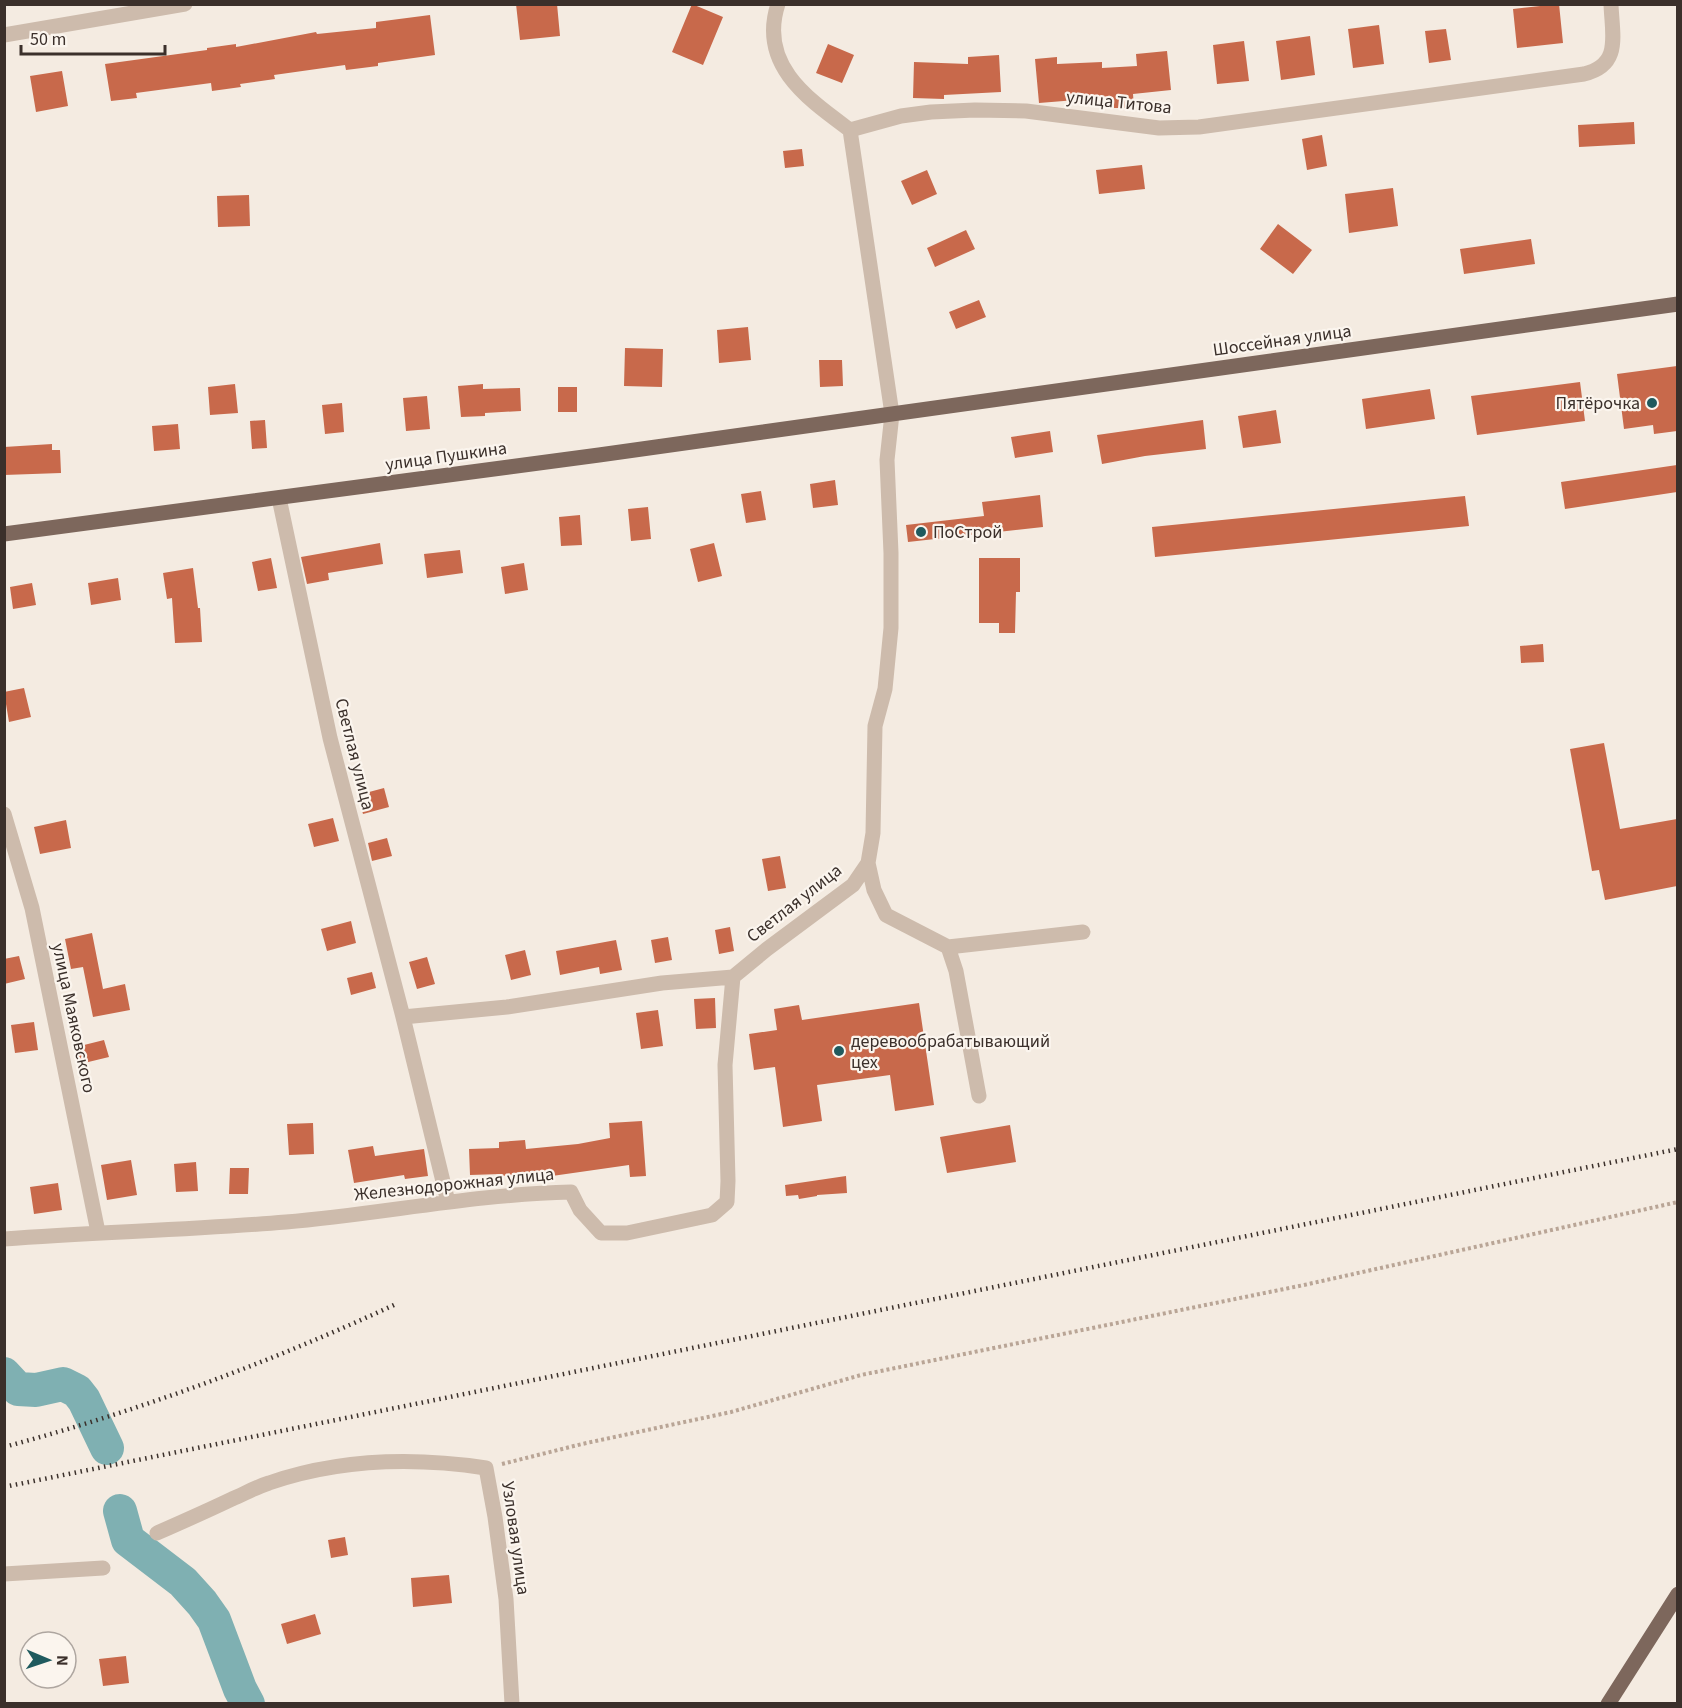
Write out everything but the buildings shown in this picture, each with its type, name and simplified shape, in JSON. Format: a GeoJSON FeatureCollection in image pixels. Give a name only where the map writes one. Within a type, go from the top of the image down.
{"type":"FeatureCollection","features":[{"type":"Feature","properties":{"kind":"main road","name":"Шоссейная улица"},"geometry":{"type":"LineString","coordinates":[[892,414],[1677,304]]}},
{"type":"Feature","properties":{"kind":"main road","name":"улица Пушкина"},"geometry":{"type":"LineString","coordinates":[[4,534],[892,414]]}},
{"type":"Feature","properties":{"kind":"main road"},"geometry":{"type":"LineString","coordinates":[[1608,1704],[1677,1594]]}},
{"type":"Feature","properties":{"kind":"street"},"geometry":{"type":"LineString","coordinates":[[4,35],[185,4]]}},
{"type":"Feature","properties":{"kind":"street"},"geometry":{"type":"LineString","coordinates":[[778,4],[774,30],[778,54],[789,78],[813,103],[850,130],[892,414]]}},
{"type":"Feature","properties":{"kind":"street","name":"улица Титова"},"geometry":{"type":"LineString","coordinates":[[850,130],[901,116],[975,110],[1026,111],[1159,128],[1199,127],[1584,74],[1600,68],[1609,58],[1612,39],[1611,4]]}},
{"type":"Feature","properties":{"kind":"street","name":"Светлая улица"},"geometry":{"type":"LineString","coordinates":[[733,977],[853,885],[868,863],[873,833],[875,726],[885,689],[891,628],[888,460],[892,414]]}},
{"type":"Feature","properties":{"kind":"street","name":"Светлая улица"},"geometry":{"type":"LineString","coordinates":[[279,498],[330,738],[403,1017],[448,1202]]}},
{"type":"Feature","properties":{"kind":"street","name":"улица Маяковского"},"geometry":{"type":"LineString","coordinates":[[4,814],[32,908],[98,1232]]}},
{"type":"Feature","properties":{"kind":"street"},"geometry":{"type":"LineString","coordinates":[[868,863],[874,890],[886,915],[948,947],[1083,932]]}},
{"type":"Feature","properties":{"kind":"street"},"geometry":{"type":"LineString","coordinates":[[948,947],[956,971],[979,1096]]}},
{"type":"Feature","properties":{"kind":"street"},"geometry":{"type":"LineString","coordinates":[[403,1017],[507,1007],[662,983],[733,977]]}},
{"type":"Feature","properties":{"kind":"street","name":"Железнодорожная улица"},"geometry":{"type":"LineString","coordinates":[[4,1239],[286,1222],[448,1202],[571,1192],[580,1210],[600,1233],[627,1233],[712,1215],[727,1202],[725,1065],[733,977]]}},
{"type":"Feature","properties":{"kind":"street","name":"Узловая улица"},"geometry":{"type":"LineString","coordinates":[[157,1533],[269,1483],[318,1470],[363,1462],[396,1461],[447,1462],[486,1468],[506,1599],[512,1704]]}},
{"type":"Feature","properties":{"kind":"street"},"geometry":{"type":"LineString","coordinates":[[4,1574],[103,1568]]}},
{"type":"Feature","properties":{"kind":"path"},"geometry":{"type":"LineString","coordinates":[[486,1468],[582,1444],[731,1412],[861,1375],[1304,1285],[1677,1202]]}},
{"type":"Feature","properties":{"kind":"waterway"},"geometry":{"type":"LineString","coordinates":[[4,1374],[18,1389],[36,1390],[63,1384],[77,1391],[84,1400],[107,1448]]}},
{"type":"Feature","properties":{"kind":"waterway"},"geometry":{"type":"LineString","coordinates":[[120,1511],[128,1540],[183,1582],[214,1620],[248,1704]]}},
{"type":"Feature","properties":{"kind":"railway"},"geometry":{"type":"LineString","coordinates":[[4,1487],[1678,1149]]}},
{"type":"Feature","properties":{"kind":"railway"},"geometry":{"type":"LineString","coordinates":[[4,1447],[154,1402],[299,1347],[394,1305]]}},
{"type":"Feature","properties":{"kind":"place","name":"Пятёрочка"},"geometry":{"type":"Point","coordinates":[1652,403]}},
{"type":"Feature","properties":{"kind":"place","name":"ПоСтрой"},"geometry":{"type":"Point","coordinates":[921,532]}},
{"type":"Feature","properties":{"kind":"place","name":"деревообрабатывающий цех"},"geometry":{"type":"Point","coordinates":[839,1051]}}]}
